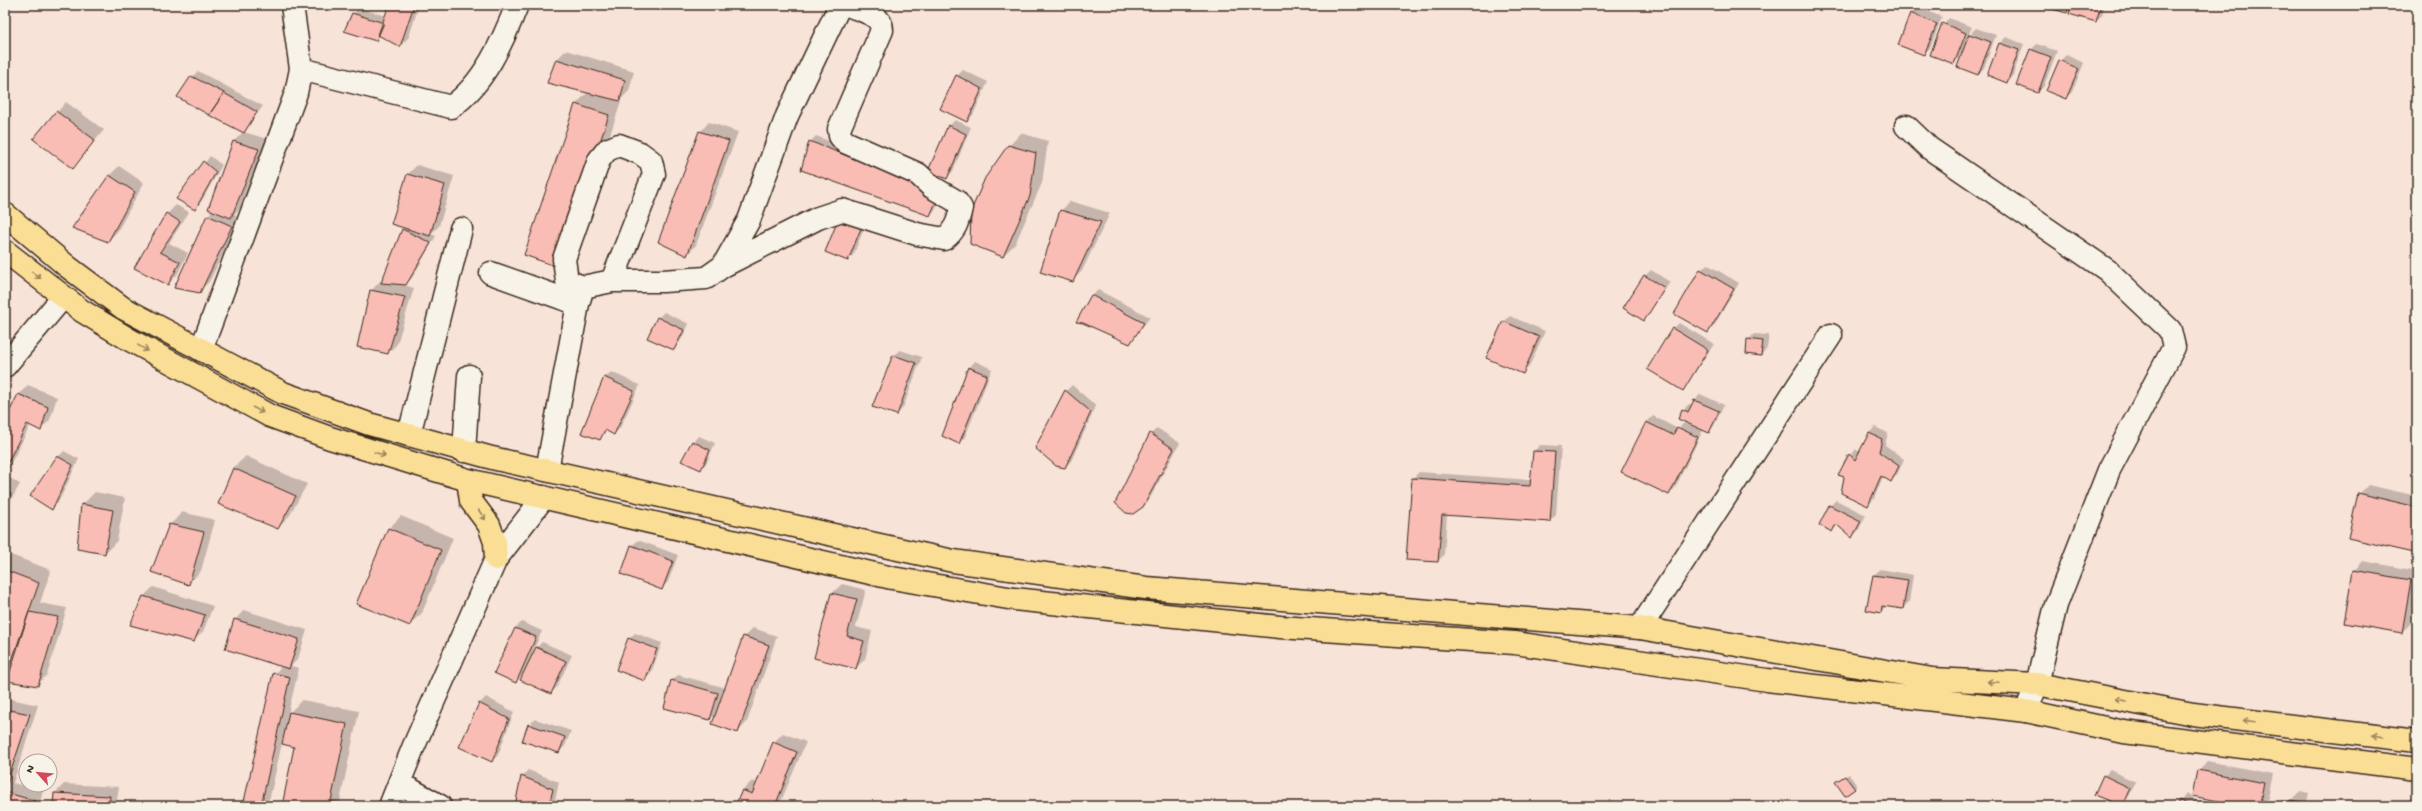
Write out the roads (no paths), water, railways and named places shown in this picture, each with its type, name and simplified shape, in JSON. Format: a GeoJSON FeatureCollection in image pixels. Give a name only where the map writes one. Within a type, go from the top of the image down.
{"type":"FeatureCollection","features":[{"type":"Feature","properties":{"kind":"main road"},"geometry":{"type":"LineString","coordinates":[[5,214],[68,267],[123,308],[282,393],[369,424],[464,451],[953,561],[1146,588],[1640,628],[1932,679],[2037,684],[2193,714],[2417,742]]}},
{"type":"Feature","properties":{"kind":"main road"},"geometry":{"type":"LineString","coordinates":[[5,251],[63,296],[130,340],[270,416],[330,438],[468,480],[892,578],[1014,599],[1280,627],[1515,644],[1767,680],[2026,711],[2124,732],[2417,769]]}},
{"type":"Feature","properties":{"kind":"main road"},"geometry":{"type":"LineString","coordinates":[[468,480],[471,501],[489,525],[495,542],[496,559]]}},
{"type":"Feature","properties":{"kind":"street"},"geometry":{"type":"LineString","coordinates":[[201,350],[287,121],[301,69],[292,5]]}},
{"type":"Feature","properties":{"kind":"street"},"geometry":{"type":"LineString","coordinates":[[301,69],[451,106],[462,99],[483,74],[517,5]]}},
{"type":"Feature","properties":{"kind":"street"},"geometry":{"type":"LineString","coordinates":[[723,266],[750,220],[787,116],[840,5]]}},
{"type":"Feature","properties":{"kind":"street"},"geometry":{"type":"LineString","coordinates":[[491,274],[580,295],[612,281],[663,281],[706,278],[723,266],[818,218],[842,210],[917,234],[944,239],[952,234],[958,223],[961,208],[956,201],[932,186],[918,174],[845,142],[840,136],[839,129],[882,30],[882,23],[878,18],[848,5]]}},
{"type":"Feature","properties":{"kind":"street"},"geometry":{"type":"LineString","coordinates":[[1906,126],[1929,148],[2107,270],[2170,330],[2174,347],[2103,484],[2056,605],[2037,684],[2026,711]]}},
{"type":"Feature","properties":{"kind":"street"},"geometry":{"type":"LineString","coordinates":[[580,295],[567,281],[564,259],[599,160],[607,150],[619,145],[640,153],[651,161],[654,174],[612,281]]}},
{"type":"Feature","properties":{"kind":"street"},"geometry":{"type":"LineString","coordinates":[[409,435],[461,229]]}},
{"type":"Feature","properties":{"kind":"street"},"geometry":{"type":"LineString","coordinates":[[547,470],[580,295]]}},
{"type":"Feature","properties":{"kind":"street"},"geometry":{"type":"LineString","coordinates":[[5,366],[63,296]]}},
{"type":"Feature","properties":{"kind":"street"},"geometry":{"type":"LineString","coordinates":[[1640,628],[1831,335]]}},
{"type":"Feature","properties":{"kind":"street"},"geometry":{"type":"LineString","coordinates":[[464,451],[469,376]]}},
{"type":"Feature","properties":{"kind":"street"},"geometry":{"type":"LineString","coordinates":[[390,806],[496,559],[544,497]]}},
{"type":"Feature","properties":{"kind":"street"},"geometry":{"type":"LineString","coordinates":[[399,783],[440,806]]}}]}
